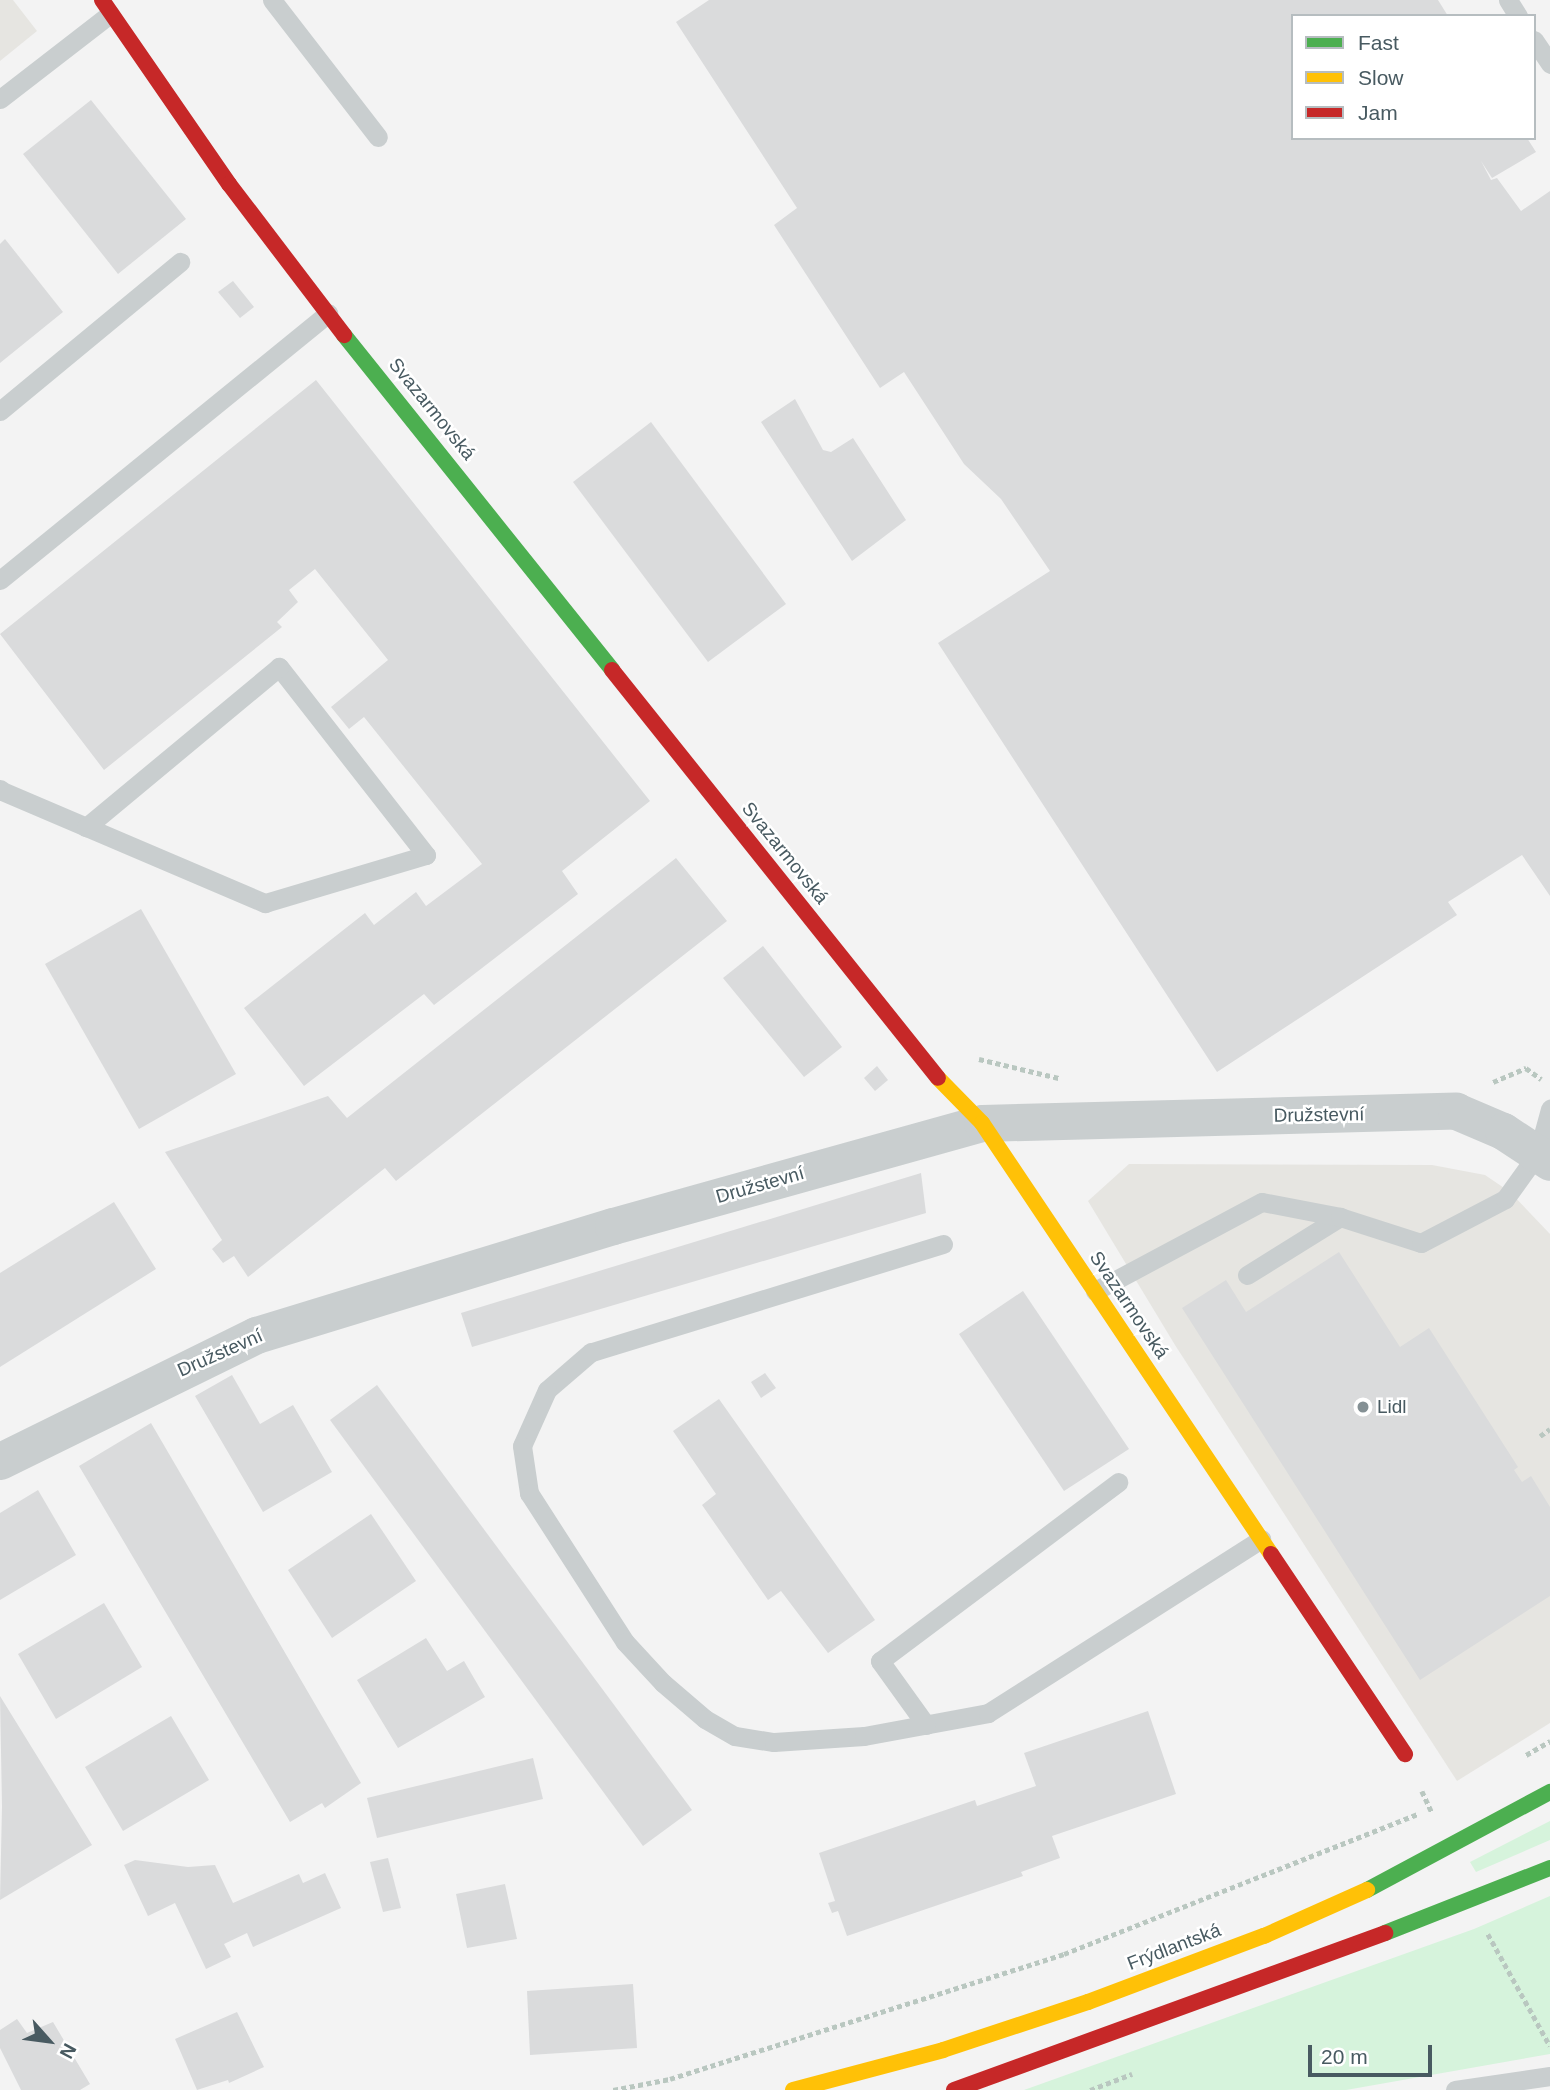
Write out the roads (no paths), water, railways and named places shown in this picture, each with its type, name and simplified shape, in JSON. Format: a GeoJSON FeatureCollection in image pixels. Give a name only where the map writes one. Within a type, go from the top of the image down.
{"type":"FeatureCollection","features":[{"type":"Feature","properties":{"kind":"street","name":"Svazarmovská"},"geometry":{"type":"LineString","coordinates":[[106,7],[229,184],[328,313],[935,1074],[982,1123],[1405,1754]]}},
{"type":"Feature","properties":{"kind":"street","name":"Družstevní"},"geometry":{"type":"LineString","coordinates":[[0,1461],[256,1335],[613,1226],[982,1123],[1456,1111],[1503,1131],[1544,1158]]}},
{"type":"Feature","properties":{"kind":"street","name":"Frýdlantská"},"geometry":{"type":"LineString","coordinates":[[793,2090],[956,2046],[1088,2002],[1264,1936],[1365,1891],[1550,1792]]}},
{"type":"Feature","properties":{"kind":"street"},"geometry":{"type":"LineString","coordinates":[[954,2090],[1283,1974],[1550,1868]]}},
{"type":"Feature","properties":{"kind":"lane"},"geometry":{"type":"LineString","coordinates":[[272,0],[378,137]]}},
{"type":"Feature","properties":{"kind":"lane"},"geometry":{"type":"LineString","coordinates":[[0,99],[106,7]]}},
{"type":"Feature","properties":{"kind":"lane"},"geometry":{"type":"LineString","coordinates":[[1536,43],[1550,64]]}},
{"type":"Feature","properties":{"kind":"lane"},"geometry":{"type":"LineString","coordinates":[[0,411],[180,262]]}},
{"type":"Feature","properties":{"kind":"lane"},"geometry":{"type":"LineString","coordinates":[[0,580],[328,313]]}},
{"type":"Feature","properties":{"kind":"lane"},"geometry":{"type":"LineString","coordinates":[[0,789],[86,827],[265,903],[426,855],[279,667],[86,827]]}},
{"type":"Feature","properties":{"kind":"lane"},"geometry":{"type":"LineString","coordinates":[[1095,1291],[1262,1202],[1340,1217],[1421,1243],[1505,1199],[1544,1158],[1550,1109]]}},
{"type":"Feature","properties":{"kind":"lane"},"geometry":{"type":"LineString","coordinates":[[1247,1275],[1340,1217]]}},
{"type":"Feature","properties":{"kind":"lane"},"geometry":{"type":"LineString","coordinates":[[943,1244],[591,1352],[547,1390],[522,1446],[529,1493],[625,1642],[705,1719],[735,1736],[774,1742],[864,1736],[988,1713],[1261,1539]]}},
{"type":"Feature","properties":{"kind":"lane"},"geometry":{"type":"LineString","coordinates":[[926,1724],[880,1661],[1118,1482]]}},
{"type":"Feature","properties":{"kind":"lane"},"geometry":{"type":"LineString","coordinates":[[1455,2090],[1550,2076]]}},
{"type":"Feature","properties":{"kind":"place","name":"Lidl"},"geometry":{"type":"Point","coordinates":[1363,1407]}}]}
